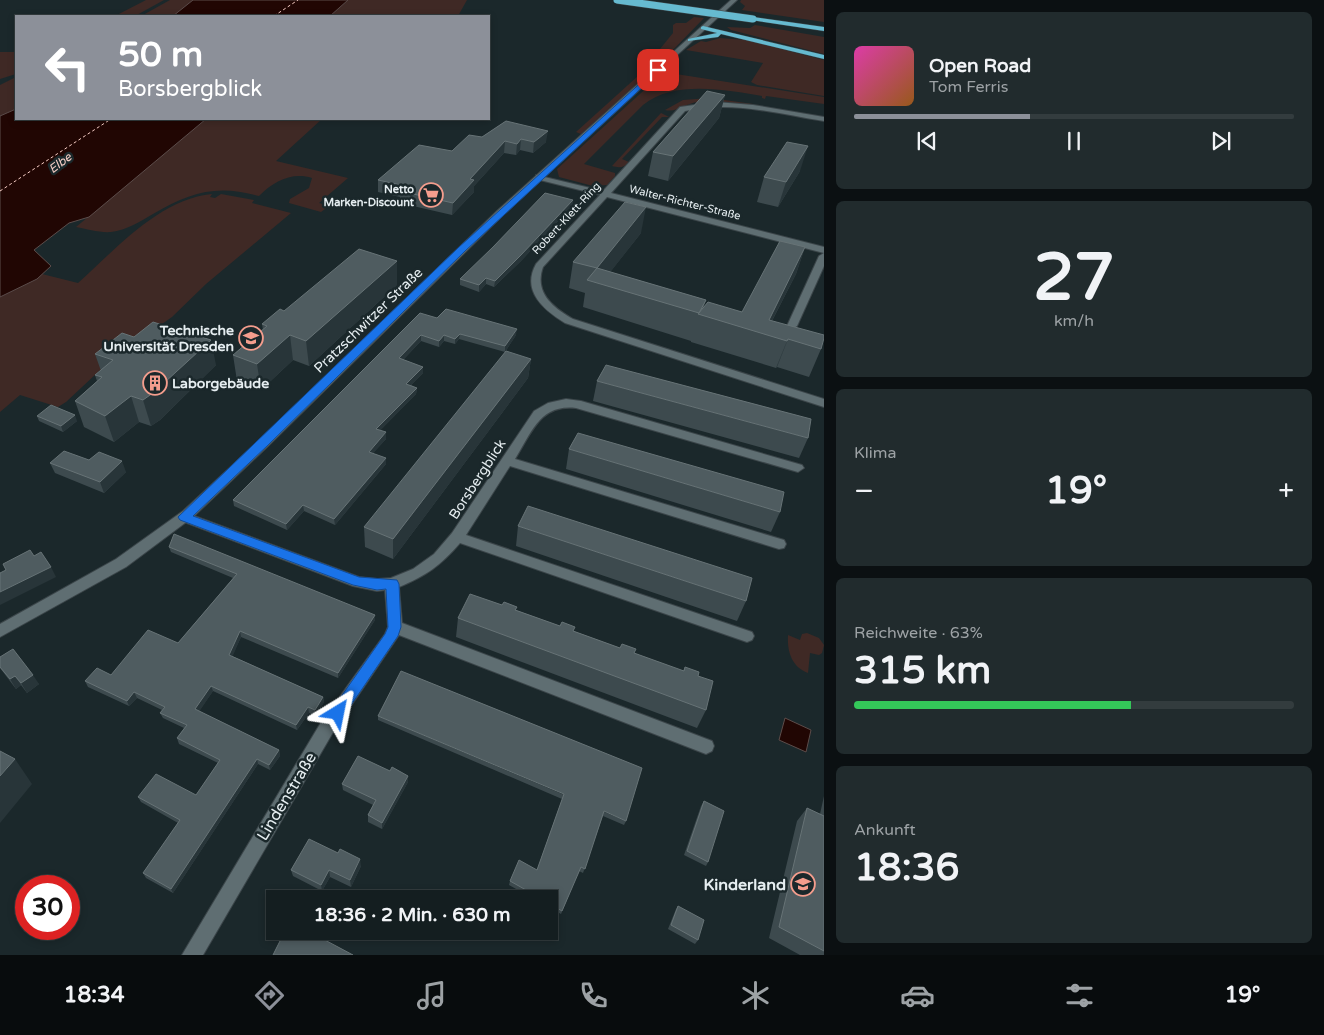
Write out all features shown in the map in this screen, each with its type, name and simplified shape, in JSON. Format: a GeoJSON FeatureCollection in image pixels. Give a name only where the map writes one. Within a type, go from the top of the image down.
{"type":"FeatureCollection","features":[{"type":"Feature","properties":{"kind":"highway"},"geometry":{"type":"LineString","coordinates":[[617,0],[824,25]]}},
{"type":"Feature","properties":{"kind":"highway"},"geometry":{"type":"LineString","coordinates":[[645,0],[824,30]]}},
{"type":"Feature","properties":{"kind":"highway"},"geometry":{"type":"LineString","coordinates":[[703,28],[824,57]]}},
{"type":"Feature","properties":{"kind":"highway"},"geometry":{"type":"LineString","coordinates":[[690,40],[707,36],[733,34]]}},
{"type":"Feature","properties":{"kind":"street","name":"Pratzschwitzer Straße"},"geometry":{"type":"LineString","coordinates":[[0,631],[122,563],[184,517],[264,443],[462,249],[734,0]]}},
{"type":"Feature","properties":{"kind":"street","name":"Robert-Klett-Ring"},"geometry":{"type":"LineString","coordinates":[[824,119],[713,103],[683,109],[539,266],[535,273],[536,290],[549,308],[568,321],[824,403]]}},
{"type":"Feature","properties":{"kind":"street","name":"Walter-Richter-Straße"},"geometry":{"type":"LineString","coordinates":[[539,177],[824,250]]}},
{"type":"Feature","properties":{"kind":"street"},"geometry":{"type":"LineString","coordinates":[[792,326],[824,256]]}},
{"type":"Feature","properties":{"kind":"street","name":"Borsbergblick"},"geometry":{"type":"LineString","coordinates":[[184,517],[358,582],[377,585],[392,584],[418,573],[439,558],[457,537],[538,414],[550,404],[560,402],[577,404],[798,468]]}},
{"type":"Feature","properties":{"kind":"street"},"geometry":{"type":"LineString","coordinates":[[507,461],[780,544]]}},
{"type":"Feature","properties":{"kind":"street"},"geometry":{"type":"LineString","coordinates":[[457,537],[747,636]]}},
{"type":"Feature","properties":{"kind":"street"},"geometry":{"type":"LineString","coordinates":[[392,584],[395,627],[706,746]]}},
{"type":"Feature","properties":{"kind":"street","name":"Lindenstraße"},"geometry":{"type":"LineString","coordinates":[[192,955],[326,728],[382,651],[395,627]]}},
{"type":"Feature","properties":{"kind":"shaded area"},"geometry":{"type":"Polygon","coordinates":[[[146,0],[164,0],[137,15],[117,15],[146,0]]]}},
{"type":"Feature","properties":{"kind":"shaded area"},"geometry":{"type":"Polygon","coordinates":[[[170,0],[193,0],[174,15],[143,15],[170,0]]]}},
{"type":"Feature","properties":{"kind":"shaded area"},"geometry":{"type":"Polygon","coordinates":[[[348,0],[467,0],[459,15],[331,15],[348,0]]]}},
{"type":"Feature","properties":{"kind":"shaded area"},"geometry":{"type":"Polygon","coordinates":[[[741,0],[824,0],[824,22],[742,10],[745,6],[740,2],[741,0]]]}},
{"type":"Feature","properties":{"kind":"shaded area"},"geometry":{"type":"Polygon","coordinates":[[[694,17],[704,18],[671,52],[657,62],[652,70],[581,134],[576,132],[638,76],[673,33],[673,25],[676,23],[686,23],[694,17]]]}},
{"type":"Feature","properties":{"kind":"shaded area"},"geometry":{"type":"Polygon","coordinates":[[[755,25],[824,37],[824,54],[731,30],[727,27],[750,28],[755,25]]]}},
{"type":"Feature","properties":{"kind":"shaded area"},"geometry":{"type":"Polygon","coordinates":[[[720,38],[746,40],[824,60],[824,96],[757,85],[751,82],[763,63],[686,50],[701,41],[706,42],[720,38]]]}},
{"type":"Feature","properties":{"kind":"shaded area"},"geometry":{"type":"Polygon","coordinates":[[[0,52],[15,52],[15,74],[0,79],[0,52]]]}},
{"type":"Feature","properties":{"kind":"shaded area"},"geometry":{"type":"Polygon","coordinates":[[[662,74],[676,74],[824,97],[824,104],[766,96],[765,99],[762,96],[733,91],[701,89],[670,92],[656,97],[643,105],[584,164],[615,173],[615,176],[607,185],[593,186],[559,177],[557,169],[662,74]]]}},
{"type":"Feature","properties":{"kind":"shaded area"},"geometry":{"type":"Polygon","coordinates":[[[15,78],[15,109],[0,116],[0,85],[15,78]]]}},
{"type":"Feature","properties":{"kind":"shaded area"},"geometry":{"type":"Polygon","coordinates":[[[710,98],[754,104],[753,106],[719,102],[698,102],[674,110],[665,110],[683,100],[710,98]]]}},
{"type":"Feature","properties":{"kind":"shaded area"},"geometry":{"type":"Polygon","coordinates":[[[661,113],[669,117],[662,117],[622,159],[629,162],[621,167],[612,166],[661,113]]]}},
{"type":"Feature","properties":{"kind":"shaded area"},"geometry":{"type":"Polygon","coordinates":[[[205,120],[321,120],[276,161],[348,178],[319,203],[329,206],[321,212],[289,203],[290,199],[309,188],[312,178],[297,176],[277,182],[259,196],[230,191],[204,192],[192,195],[166,206],[133,225],[117,231],[102,232],[76,227],[205,120]]]}},
{"type":"Feature","properties":{"kind":"shaded area"},"geometry":{"type":"Polygon","coordinates":[[[212,194],[210,197],[215,198],[221,194],[254,200],[252,203],[291,213],[206,284],[172,317],[112,359],[66,402],[58,407],[20,395],[0,412],[0,297],[37,279],[42,274],[78,283],[139,228],[156,216],[174,205],[212,194]]]}},
{"type":"Feature","properties":{"kind":"shaded area"},"geometry":{"type":"Polygon","coordinates":[[[807,633],[819,638],[824,645],[822,653],[819,655],[810,653],[808,673],[794,663],[788,641],[788,635],[800,640],[802,634],[807,633]]]}},
{"type":"Feature","properties":{"kind":"water"},"geometry":{"type":"Polygon","coordinates":[[[193,0],[348,0],[331,15],[174,15],[193,0]]]}},
{"type":"Feature","properties":{"kind":"water","name":"Elbe"},"geometry":{"type":"Polygon","coordinates":[[[15,109],[15,120],[205,120],[89,217],[69,223],[34,250],[51,266],[37,279],[0,297],[0,116],[15,109]]]}},
{"type":"Feature","properties":{"kind":"water"},"geometry":{"type":"Polygon","coordinates":[[[785,718],[811,730],[806,752],[779,740],[785,718]]]}},
{"type":"Feature","properties":{"kind":"building"},"geometry":{"type":"Polygon","coordinates":[[[707,91],[725,95],[673,156],[653,152],[707,91]]]}},
{"type":"Feature","properties":{"kind":"building"},"geometry":{"type":"Polygon","coordinates":[[[506,121],[548,131],[534,142],[521,139],[517,144],[505,141],[470,179],[474,180],[453,203],[400,191],[405,186],[378,180],[419,145],[452,151],[469,135],[482,137],[506,121]]]}},
{"type":"Feature","properties":{"kind":"building"},"geometry":{"type":"Polygon","coordinates":[[[787,142],[808,146],[786,182],[764,177],[787,142]]]}},
{"type":"Feature","properties":{"kind":"building"},"geometry":{"type":"Polygon","coordinates":[[[545,193],[573,200],[495,281],[486,278],[479,285],[460,279],[493,247],[545,193]]]}},
{"type":"Feature","properties":{"kind":"building"},"geometry":{"type":"Polygon","coordinates":[[[625,202],[646,207],[597,268],[573,262],[625,202]]]}},
{"type":"Feature","properties":{"kind":"building"},"geometry":{"type":"Polygon","coordinates":[[[780,241],[805,247],[769,320],[824,335],[821,349],[788,339],[787,341],[698,314],[708,302],[742,312],[780,241]]]}},
{"type":"Feature","properties":{"kind":"building"},"geometry":{"type":"Polygon","coordinates":[[[359,249],[397,261],[306,341],[290,335],[257,364],[233,355],[267,326],[262,324],[280,309],[284,311],[359,249]]]}},
{"type":"Feature","properties":{"kind":"building"},"geometry":{"type":"Polygon","coordinates":[[[597,268],[706,300],[699,313],[587,280],[597,268]]]}},
{"type":"Feature","properties":{"kind":"building"},"geometry":{"type":"Polygon","coordinates":[[[446,309],[517,329],[505,346],[460,334],[455,339],[444,335],[439,341],[421,335],[399,358],[423,367],[406,384],[417,388],[376,429],[386,432],[369,452],[386,458],[334,519],[303,505],[286,524],[233,500],[420,313],[437,318],[446,309]]]}},
{"type":"Feature","properties":{"kind":"building"},"geometry":{"type":"Polygon","coordinates":[[[153,322],[211,340],[143,400],[131,396],[105,416],[75,401],[102,377],[95,375],[113,360],[95,354],[122,333],[134,337],[153,322]]]}},
{"type":"Feature","properties":{"kind":"building"},"geometry":{"type":"Polygon","coordinates":[[[506,351],[531,359],[393,539],[364,527],[506,351]]]}},
{"type":"Feature","properties":{"kind":"building"},"geometry":{"type":"Polygon","coordinates":[[[606,365],[811,419],[808,438],[597,381],[606,365]]]}},
{"type":"Feature","properties":{"kind":"building"},"geometry":{"type":"Polygon","coordinates":[[[51,405],[75,415],[61,426],[37,416],[51,405]]]}},
{"type":"Feature","properties":{"kind":"building"},"geometry":{"type":"Polygon","coordinates":[[[578,433],[784,492],[780,512],[569,449],[578,433]]]}},
{"type":"Feature","properties":{"kind":"building"},"geometry":{"type":"Polygon","coordinates":[[[64,451],[89,460],[99,452],[122,461],[100,482],[50,463],[64,451]]]}},
{"type":"Feature","properties":{"kind":"building"},"geometry":{"type":"Polygon","coordinates":[[[528,506],[752,578],[746,601],[518,526],[528,506]]]}},
{"type":"Feature","properties":{"kind":"building"},"geometry":{"type":"Polygon","coordinates":[[[174,534],[375,615],[338,673],[240,631],[229,655],[323,697],[315,710],[308,707],[296,725],[211,686],[195,709],[279,750],[269,765],[257,759],[171,889],[143,873],[180,820],[138,797],[156,774],[196,795],[220,760],[177,738],[187,725],[160,713],[165,707],[134,692],[127,701],[85,681],[97,668],[111,675],[148,630],[178,643],[237,574],[169,547],[174,534]]]}},
{"type":"Feature","properties":{"kind":"building"},"geometry":{"type":"Polygon","coordinates":[[[30,550],[34,556],[41,552],[51,567],[0,592],[0,573],[6,570],[3,564],[30,550]]]}},
{"type":"Feature","properties":{"kind":"building"},"geometry":{"type":"Polygon","coordinates":[[[470,594],[502,605],[504,602],[517,607],[515,610],[560,626],[562,622],[575,627],[573,631],[620,648],[622,644],[636,649],[634,653],[684,671],[685,667],[699,672],[698,676],[713,681],[706,710],[458,618],[470,594]]]}},
{"type":"Feature","properties":{"kind":"building"},"geometry":{"type":"Polygon","coordinates":[[[13,649],[33,675],[21,683],[15,676],[10,679],[0,667],[0,657],[13,649]]]}},
{"type":"Feature","properties":{"kind":"building"},"geometry":{"type":"Polygon","coordinates":[[[401,671],[642,768],[626,821],[604,811],[585,869],[581,867],[562,911],[558,909],[558,890],[526,890],[510,881],[519,860],[537,870],[564,794],[378,716],[401,671]]]}},
{"type":"Feature","properties":{"kind":"building"},"geometry":{"type":"Polygon","coordinates":[[[0,751],[15,759],[0,776],[0,751]]]}},
{"type":"Feature","properties":{"kind":"building"},"geometry":{"type":"Polygon","coordinates":[[[358,756],[390,771],[392,767],[408,776],[382,823],[368,815],[376,800],[342,784],[358,756]]]}},
{"type":"Feature","properties":{"kind":"building"},"geometry":{"type":"Polygon","coordinates":[[[704,801],[724,811],[708,862],[687,851],[704,801]]]}},
{"type":"Feature","properties":{"kind":"building","name":"Kinderland"},"geometry":{"type":"Polygon","coordinates":[[[807,808],[824,816],[824,951],[779,927],[807,808]]]}},
{"type":"Feature","properties":{"kind":"building"},"geometry":{"type":"Polygon","coordinates":[[[309,839],[338,853],[340,849],[360,859],[350,880],[329,870],[321,885],[291,870],[309,839]]]}},
{"type":"Feature","properties":{"kind":"building"},"geometry":{"type":"Polygon","coordinates":[[[678,906],[704,920],[698,940],[671,925],[678,906]]]}},
{"type":"Feature","properties":{"kind":"building"},"geometry":{"type":"Polygon","coordinates":[[[280,940],[325,940],[353,955],[273,955],[280,940]]]}},
{"type":"Feature","properties":{"kind":"ferry route"},"geometry":{"type":"LineString","coordinates":[[276,15],[298,0]]}},
{"type":"Feature","properties":{"kind":"ferry route"},"geometry":{"type":"LineString","coordinates":[[0,191],[109,120]]}},
{"type":"Feature","properties":{"kind":"place","name":"Netto Marken-Discount"},"geometry":{"type":"Point","coordinates":[431,195]}},
{"type":"Feature","properties":{"kind":"place","name":"Technische Universität Dresden"},"geometry":{"type":"Point","coordinates":[251,338]}},
{"type":"Feature","properties":{"kind":"place","name":"Laborgebäude"},"geometry":{"type":"Point","coordinates":[155,383]}},
{"type":"Feature","properties":{"kind":"place","name":"Kinderland"},"geometry":{"type":"Point","coordinates":[803,884]}},
{"type":"Feature","properties":{"kind":"route"},"geometry":{"type":"LineString","coordinates":[[338,713],[382,651],[395,627],[392,584],[377,585],[358,582],[184,517],[264,443],[462,249],[658,70]]}}]}
